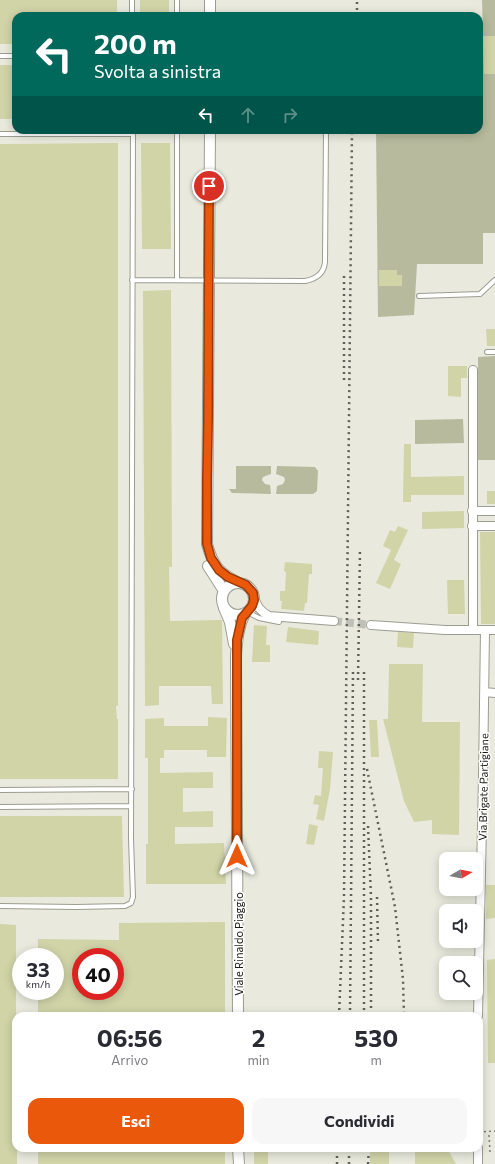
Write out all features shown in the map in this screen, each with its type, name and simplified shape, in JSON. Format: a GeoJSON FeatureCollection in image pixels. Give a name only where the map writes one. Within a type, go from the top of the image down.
{"type":"FeatureCollection","features":[{"type":"Feature","properties":{"kind":"street"},"geometry":{"type":"LineString","coordinates":[[210,0],[210,12]]}},
{"type":"Feature","properties":{"kind":"street"},"geometry":{"type":"LineString","coordinates":[[210,134],[207,544],[205,555],[207,563],[224,591]]}},
{"type":"Feature","properties":{"kind":"street"},"geometry":{"type":"LineString","coordinates":[[473,370],[473,630]]}},
{"type":"Feature","properties":{"kind":"street"},"geometry":{"type":"LineString","coordinates":[[472,511],[495,511]]}},
{"type":"Feature","properties":{"kind":"street"},"geometry":{"type":"LineString","coordinates":[[472,526],[495,526]]}},
{"type":"Feature","properties":{"kind":"street"},"geometry":{"type":"LineString","coordinates":[[207,544],[211,558],[219,570],[228,577],[249,588],[258,607],[264,613],[269,616],[334,622]]}},
{"type":"Feature","properties":{"kind":"street"},"geometry":{"type":"LineString","coordinates":[[239,583],[231,585],[224,591],[222,599],[224,608],[235,615],[246,613],[252,606],[253,596]]}},
{"type":"Feature","properties":{"kind":"street","name":"Viale Rinaldo Piaggio"},"geometry":{"type":"LineString","coordinates":[[224,608],[230,622],[236,656]]}},
{"type":"Feature","properties":{"kind":"street","name":"Viale Rinaldo Piaggio"},"geometry":{"type":"LineString","coordinates":[[238,1012],[236,656],[239,631],[246,613]]}},
{"type":"Feature","properties":{"kind":"street"},"geometry":{"type":"LineString","coordinates":[[371,625],[445,630],[495,630]]}},
{"type":"Feature","properties":{"kind":"street","name":"Via Brigate Partigiane"},"geometry":{"type":"LineString","coordinates":[[478,1012],[485,630]]}},
{"type":"Feature","properties":{"kind":"street"},"geometry":{"type":"LineString","coordinates":[[484,692],[495,693]]}},
{"type":"Feature","properties":{"kind":"street"},"geometry":{"type":"LineString","coordinates":[[238,1152],[238,1164]]}},
{"type":"Feature","properties":{"kind":"street"},"geometry":{"type":"LineString","coordinates":[[478,1152],[478,1164]]}},
{"type":"Feature","properties":{"kind":"lane"},"geometry":{"type":"LineString","coordinates":[[132,0],[132,12]]}},
{"type":"Feature","properties":{"kind":"lane"},"geometry":{"type":"LineString","coordinates":[[177,0],[177,12]]}},
{"type":"Feature","properties":{"kind":"lane"},"geometry":{"type":"LineString","coordinates":[[0,56],[12,56]]}},
{"type":"Feature","properties":{"kind":"lane"},"geometry":{"type":"LineString","coordinates":[[0,134],[12,134]]}},
{"type":"Feature","properties":{"kind":"lane"},"geometry":{"type":"LineString","coordinates":[[0,906],[76,908],[125,906],[131,903],[133,897],[131,806],[133,134]]}},
{"type":"Feature","properties":{"kind":"lane"},"geometry":{"type":"LineString","coordinates":[[177,134],[177,280]]}},
{"type":"Feature","properties":{"kind":"lane"},"geometry":{"type":"LineString","coordinates":[[132,280],[305,281],[312,280],[320,275],[325,262],[326,134]]}},
{"type":"Feature","properties":{"kind":"lane"},"geometry":{"type":"LineString","coordinates":[[419,296],[480,294],[495,280]]}},
{"type":"Feature","properties":{"kind":"lane"},"geometry":{"type":"LineString","coordinates":[[487,352],[495,352]]}},
{"type":"Feature","properties":{"kind":"lane"},"geometry":{"type":"LineString","coordinates":[[246,613],[259,618],[279,622]]}},
{"type":"Feature","properties":{"kind":"lane"},"geometry":{"type":"LineString","coordinates":[[0,790],[132,789]]}},
{"type":"Feature","properties":{"kind":"lane"},"geometry":{"type":"LineString","coordinates":[[0,807],[131,806]]}},
{"type":"Feature","properties":{"kind":"path"},"geometry":{"type":"LineString","coordinates":[[483,1132],[495,1132]]}},
{"type":"Feature","properties":{"kind":"path"},"geometry":{"type":"LineString","coordinates":[[489,1135],[490,1152]]}},
{"type":"Feature","properties":{"kind":"green space"},"geometry":{"type":"Polygon","coordinates":[[[482,0],[495,0],[495,233],[483,233],[483,264],[417,264],[414,315],[378,317],[376,134],[483,134],[482,0]]]}},
{"type":"Feature","properties":{"kind":"green space"},"geometry":{"type":"Polygon","coordinates":[[[495,356],[495,460],[478,460],[478,357],[495,356]]]}},
{"type":"Feature","properties":{"kind":"green space"},"geometry":{"type":"Polygon","coordinates":[[[463,419],[464,443],[415,444],[415,420],[463,419]]]}},
{"type":"Feature","properties":{"kind":"green space"},"geometry":{"type":"Polygon","coordinates":[[[236,466],[271,466],[271,474],[263,477],[262,480],[265,484],[270,485],[271,494],[232,493],[229,489],[236,489],[236,466]]]}},
{"type":"Feature","properties":{"kind":"green space"},"geometry":{"type":"Polygon","coordinates":[[[277,466],[315,467],[318,471],[317,491],[313,494],[276,494],[277,486],[283,484],[285,480],[284,477],[276,474],[277,466]]]}},
{"type":"Feature","properties":{"kind":"building"},"geometry":{"type":"Polygon","coordinates":[[[0,0],[117,0],[117,12],[12,12],[12,44],[0,44],[0,0]]]}},
{"type":"Feature","properties":{"kind":"building"},"geometry":{"type":"Polygon","coordinates":[[[140,0],[169,0],[169,12],[140,12],[140,0]]]}},
{"type":"Feature","properties":{"kind":"building"},"geometry":{"type":"Polygon","coordinates":[[[483,36],[495,36],[495,74],[484,74],[483,36]]]}},
{"type":"Feature","properties":{"kind":"building"},"geometry":{"type":"Polygon","coordinates":[[[0,65],[12,65],[12,119],[0,119],[0,65]]]}},
{"type":"Feature","properties":{"kind":"building"},"geometry":{"type":"Polygon","coordinates":[[[118,143],[118,706],[116,706],[118,719],[118,779],[0,779],[0,144],[118,143]]]}},
{"type":"Feature","properties":{"kind":"building"},"geometry":{"type":"Polygon","coordinates":[[[141,143],[170,143],[171,249],[142,249],[141,143]]]}},
{"type":"Feature","properties":{"kind":"building"},"geometry":{"type":"Polygon","coordinates":[[[379,270],[397,270],[397,275],[402,275],[402,286],[379,286],[379,270]]]}},
{"type":"Feature","properties":{"kind":"building"},"geometry":{"type":"Polygon","coordinates":[[[171,290],[172,567],[169,567],[170,621],[222,620],[223,704],[212,704],[211,686],[159,686],[159,705],[145,706],[143,291],[171,290]]]}},
{"type":"Feature","properties":{"kind":"building"},"geometry":{"type":"Polygon","coordinates":[[[486,329],[495,329],[495,346],[487,346],[486,329]]]}},
{"type":"Feature","properties":{"kind":"building"},"geometry":{"type":"Polygon","coordinates":[[[448,366],[467,366],[467,378],[461,378],[461,397],[448,396],[448,366]]]}},
{"type":"Feature","properties":{"kind":"building"},"geometry":{"type":"Polygon","coordinates":[[[404,444],[411,444],[411,477],[464,476],[464,495],[411,495],[411,502],[403,502],[404,444]]]}},
{"type":"Feature","properties":{"kind":"building"},"geometry":{"type":"Polygon","coordinates":[[[487,491],[495,491],[495,504],[487,504],[487,491]]]}},
{"type":"Feature","properties":{"kind":"building"},"geometry":{"type":"Polygon","coordinates":[[[464,511],[464,528],[422,529],[422,512],[464,511]]]}},
{"type":"Feature","properties":{"kind":"building"},"geometry":{"type":"Polygon","coordinates":[[[398,526],[408,530],[394,560],[401,564],[390,589],[376,583],[391,550],[383,546],[390,530],[395,532],[398,526]]]}},
{"type":"Feature","properties":{"kind":"building"},"geometry":{"type":"Polygon","coordinates":[[[480,532],[495,532],[495,624],[481,624],[480,532]]]}},
{"type":"Feature","properties":{"kind":"building"},"geometry":{"type":"Polygon","coordinates":[[[285,562],[312,564],[312,574],[309,574],[307,603],[305,603],[304,611],[281,609],[282,601],[280,601],[280,591],[285,591],[285,562]]]}},
{"type":"Feature","properties":{"kind":"building"},"geometry":{"type":"Polygon","coordinates":[[[447,580],[464,580],[465,614],[448,614],[447,580]]]}},
{"type":"Feature","properties":{"kind":"building"},"geometry":{"type":"Polygon","coordinates":[[[254,625],[267,626],[266,645],[270,645],[270,662],[252,662],[254,625]]]}},
{"type":"Feature","properties":{"kind":"building"},"geometry":{"type":"Polygon","coordinates":[[[288,627],[319,631],[318,645],[286,642],[288,627]]]}},
{"type":"Feature","properties":{"kind":"building"},"geometry":{"type":"Polygon","coordinates":[[[398,632],[414,633],[413,648],[397,647],[398,632]]]}},
{"type":"Feature","properties":{"kind":"building"},"geometry":{"type":"Polygon","coordinates":[[[389,664],[423,664],[422,722],[460,722],[459,835],[432,834],[432,820],[414,822],[404,801],[383,719],[388,719],[389,664]]]}},
{"type":"Feature","properties":{"kind":"building"},"geometry":{"type":"Polygon","coordinates":[[[208,717],[227,718],[226,757],[207,757],[207,750],[164,750],[164,758],[160,758],[160,773],[213,772],[213,788],[183,788],[183,812],[213,811],[213,827],[175,827],[175,844],[224,843],[226,884],[146,884],[146,844],[148,844],[148,758],[145,758],[145,719],[164,718],[164,726],[208,726],[208,717]]]}},
{"type":"Feature","properties":{"kind":"building"},"geometry":{"type":"Polygon","coordinates":[[[369,720],[377,720],[379,757],[371,757],[369,720]]]}},
{"type":"Feature","properties":{"kind":"building"},"geometry":{"type":"Polygon","coordinates":[[[319,751],[333,752],[330,789],[324,821],[316,819],[319,805],[313,804],[315,795],[321,796],[323,768],[318,768],[319,751]]]}},
{"type":"Feature","properties":{"kind":"building"},"geometry":{"type":"Polygon","coordinates":[[[0,816],[122,816],[124,897],[0,897],[0,816]]]}},
{"type":"Feature","properties":{"kind":"building"},"geometry":{"type":"Polygon","coordinates":[[[309,824],[318,826],[314,845],[306,844],[309,824]]]}},
{"type":"Feature","properties":{"kind":"building"},"geometry":{"type":"Polygon","coordinates":[[[486,885],[495,885],[495,918],[486,919],[486,885]]]}},
{"type":"Feature","properties":{"kind":"building"},"geometry":{"type":"Polygon","coordinates":[[[225,922],[225,1012],[38,1012],[38,1000],[64,1000],[64,948],[38,948],[38,939],[119,940],[119,923],[225,922]]]}},
{"type":"Feature","properties":{"kind":"building"},"geometry":{"type":"Polygon","coordinates":[[[0,924],[16,925],[16,948],[12,948],[12,1000],[16,1000],[16,1012],[12,1012],[12,1152],[17,1152],[17,1164],[0,1164],[0,924]]]}},
{"type":"Feature","properties":{"kind":"building"},"geometry":{"type":"Polygon","coordinates":[[[495,959],[495,1063],[488,1063],[487,960],[495,959]]]}},
{"type":"Feature","properties":{"kind":"building"},"geometry":{"type":"Polygon","coordinates":[[[38,1152],[225,1152],[225,1164],[38,1164],[38,1152]]]}},
{"type":"Feature","properties":{"kind":"building"},"geometry":{"type":"Polygon","coordinates":[[[254,1152],[268,1152],[268,1164],[254,1164],[254,1152]]]}},
{"type":"Feature","properties":{"kind":"building"},"geometry":{"type":"Polygon","coordinates":[[[370,1152],[389,1152],[389,1164],[370,1164],[370,1152]]]}},
{"type":"Feature","properties":{"kind":"building"},"geometry":{"type":"Polygon","coordinates":[[[415,1152],[449,1152],[456,1164],[415,1164],[415,1152]]]}},
{"type":"Feature","properties":{"kind":"tunnel"},"geometry":{"type":"LineString","coordinates":[[334,621],[371,625]]}},
{"type":"Feature","properties":{"kind":"railway"},"geometry":{"type":"LineString","coordinates":[[357,0],[357,12]]}},
{"type":"Feature","properties":{"kind":"railway"},"geometry":{"type":"LineString","coordinates":[[339,1012],[344,897],[352,134]]}},
{"type":"Feature","properties":{"kind":"railway"},"geometry":{"type":"LineString","coordinates":[[344,272],[344,380]]}},
{"type":"Feature","properties":{"kind":"railway"},"geometry":{"type":"LineString","coordinates":[[358,680],[360,549]]}},
{"type":"Feature","properties":{"kind":"railway"},"geometry":{"type":"LineString","coordinates":[[350,1012],[353,672]]}},
{"type":"Feature","properties":{"kind":"railway"},"geometry":{"type":"LineString","coordinates":[[364,672],[364,1012]]}},
{"type":"Feature","properties":{"kind":"railway"},"geometry":{"type":"LineString","coordinates":[[367,769],[395,907],[403,979],[404,1012]]}},
{"type":"Feature","properties":{"kind":"railway"},"geometry":{"type":"LineString","coordinates":[[368,826],[371,897],[371,1012]]}},
{"type":"Feature","properties":{"kind":"railway"},"geometry":{"type":"LineString","coordinates":[[377,897],[378,943]]}},
{"type":"Feature","properties":{"kind":"railway"},"geometry":{"type":"LineString","coordinates":[[337,1152],[337,1164]]}},
{"type":"Feature","properties":{"kind":"railway"},"geometry":{"type":"LineString","coordinates":[[349,1152],[349,1164]]}},
{"type":"Feature","properties":{"kind":"railway"},"geometry":{"type":"LineString","coordinates":[[368,1164],[369,1152]]}},
{"type":"Feature","properties":{"kind":"route"},"geometry":{"type":"LineString","coordinates":[[209,186],[207,544],[215,566],[224,575],[246,585],[253,593],[254,600],[250,610],[245,613],[242,618],[237,640],[237,856]]}}]}
